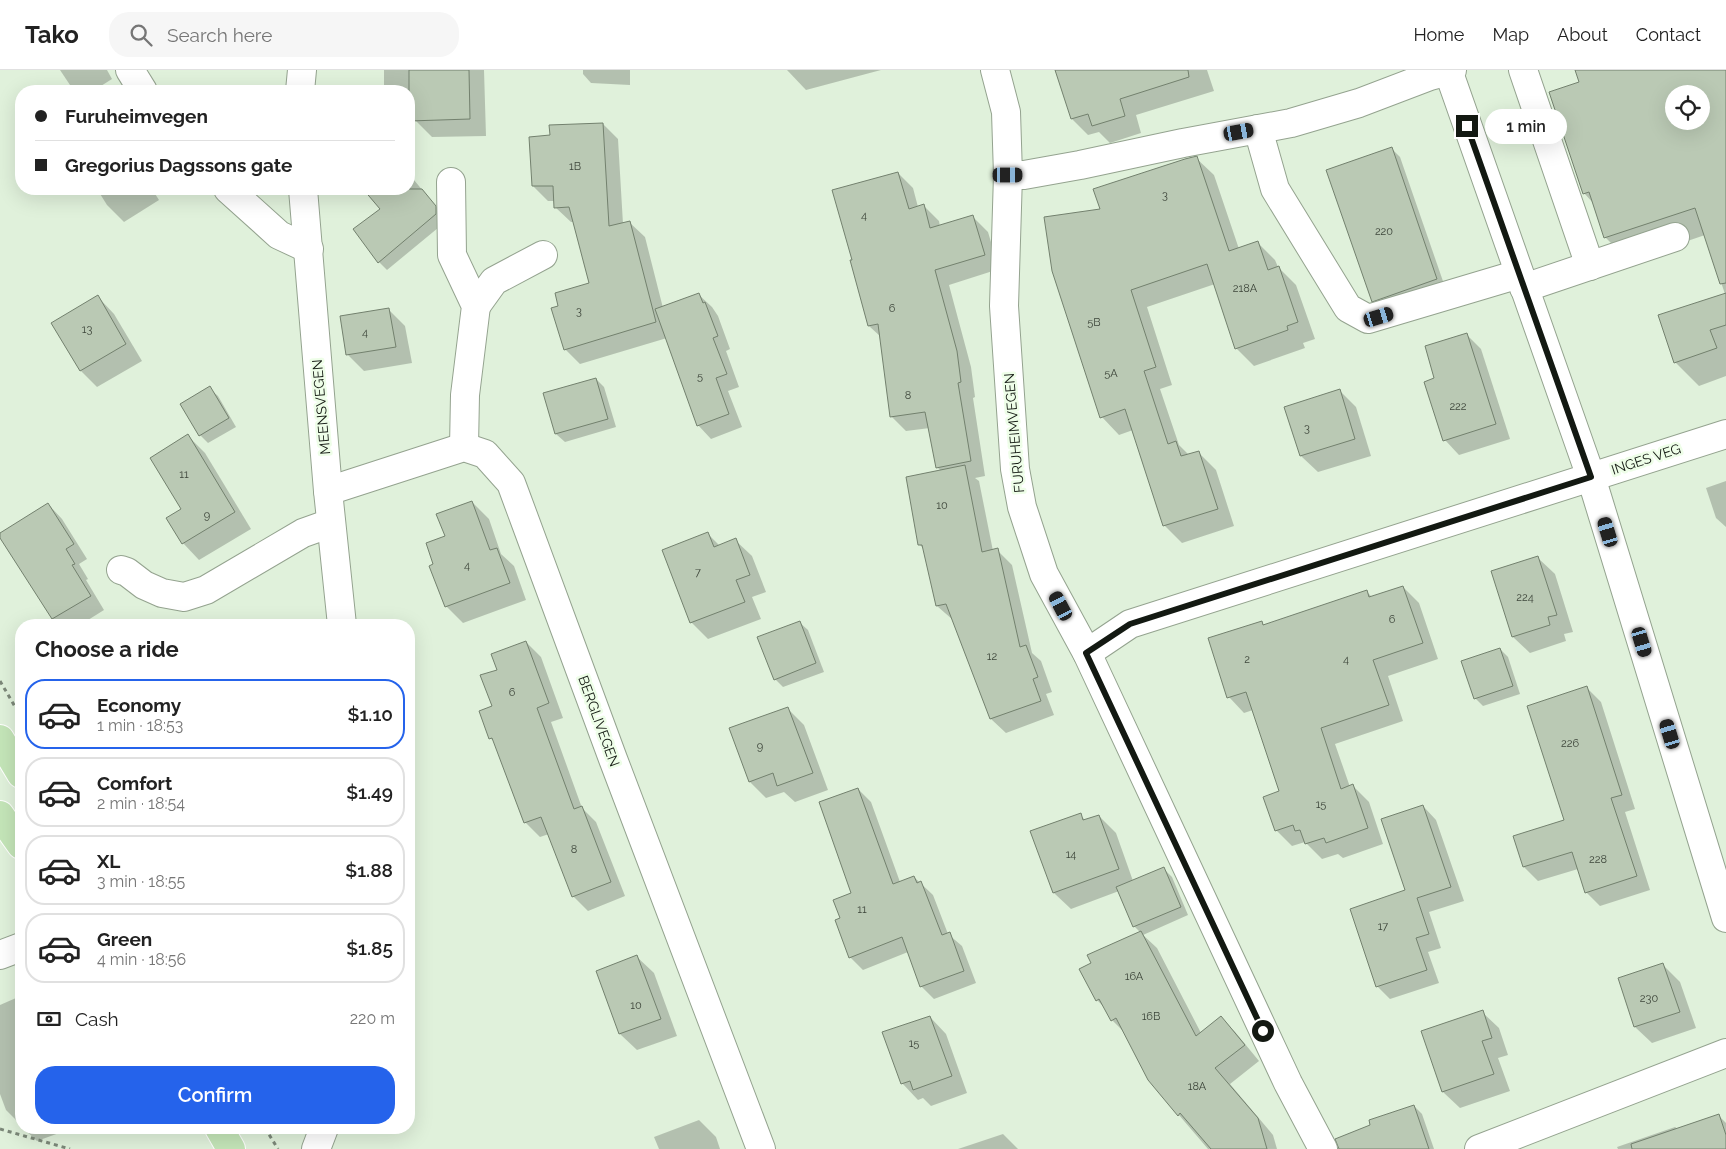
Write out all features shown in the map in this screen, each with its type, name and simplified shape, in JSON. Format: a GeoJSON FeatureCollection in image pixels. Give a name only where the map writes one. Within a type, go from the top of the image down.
{"type":"FeatureCollection","features":[{"type":"Feature","properties":{"kind":"main road"},"geometry":{"type":"LineString","coordinates":[[0,739],[15,764]]}},
{"type":"Feature","properties":{"kind":"main road"},"geometry":{"type":"LineString","coordinates":[[0,815],[15,836]]}},
{"type":"Feature","properties":{"kind":"main road"},"geometry":{"type":"LineString","coordinates":[[222,1134],[231,1149]]}},
{"type":"Feature","properties":{"kind":"street"},"geometry":{"type":"LineString","coordinates":[[130,70],[139,85]]}},
{"type":"Feature","properties":{"kind":"street"},"geometry":{"type":"LineString","coordinates":[[301,85],[302,70]]}},
{"type":"Feature","properties":{"kind":"street","name":"FURUHEIMVEGEN"},"geometry":{"type":"LineString","coordinates":[[995,70],[1006,112],[1008,175],[1004,306],[1015,469],[1022,507],[1044,574],[1086,653],[1288,1083],[1323,1149]]}},
{"type":"Feature","properties":{"kind":"street"},"geometry":{"type":"LineString","coordinates":[[1008,175],[1024,175],[1070,167],[1291,123],[1359,103],[1449,70],[1521,281],[1591,477],[1726,918]]}},
{"type":"Feature","properties":{"kind":"street"},"geometry":{"type":"LineString","coordinates":[[1523,70],[1590,266]]}},
{"type":"Feature","properties":{"kind":"street"},"geometry":{"type":"LineString","coordinates":[[1258,129],[1275,189],[1348,308],[1368,319],[1590,266],[1675,237]]}},
{"type":"Feature","properties":{"kind":"street"},"geometry":{"type":"LineString","coordinates":[[451,182],[452,255],[476,306]]}},
{"type":"Feature","properties":{"kind":"street"},"geometry":{"type":"LineString","coordinates":[[235,195],[279,235],[309,249]]}},
{"type":"Feature","properties":{"kind":"street","name":"MEENSVEGEN"},"geometry":{"type":"LineString","coordinates":[[303,195],[309,249],[328,491],[341,619]]}},
{"type":"Feature","properties":{"kind":"street"},"geometry":{"type":"LineString","coordinates":[[328,491],[464,447],[465,395],[476,306],[494,281],[543,255]]}},
{"type":"Feature","properties":{"kind":"street","name":"INGES VEG"},"geometry":{"type":"LineString","coordinates":[[1086,653],[1130,624],[1726,434]]}},
{"type":"Feature","properties":{"kind":"street","name":"BERGLIVEGEN"},"geometry":{"type":"LineString","coordinates":[[464,447],[485,454],[511,483],[613,759],[761,1149]]}},
{"type":"Feature","properties":{"kind":"street"},"geometry":{"type":"LineString","coordinates":[[121,570],[127,572],[144,585],[162,593],[184,597],[206,590],[303,533],[331,523]]}},
{"type":"Feature","properties":{"kind":"street"},"geometry":{"type":"LineString","coordinates":[[0,955],[15,949]]}},
{"type":"Feature","properties":{"kind":"street"},"geometry":{"type":"LineString","coordinates":[[1479,1149],[1726,1053]]}},
{"type":"Feature","properties":{"kind":"street"},"geometry":{"type":"LineString","coordinates":[[316,1149],[322,1134]]}},
{"type":"Feature","properties":{"kind":"path"},"geometry":{"type":"LineString","coordinates":[[0,681],[15,706]]}},
{"type":"Feature","properties":{"kind":"path"},"geometry":{"type":"LineString","coordinates":[[0,1130],[70,1149]]}},
{"type":"Feature","properties":{"kind":"path"},"geometry":{"type":"LineString","coordinates":[[269,1134],[278,1149]]}},
{"type":"Feature","properties":{"kind":"building"},"geometry":{"type":"Polygon","coordinates":[[[409,70],[469,70],[470,119],[415,121],[415,85],[409,85],[409,70]]]}},
{"type":"Feature","properties":{"kind":"building"},"geometry":{"type":"Polygon","coordinates":[[[1055,70],[1188,70],[1189,77],[1120,99],[1125,116],[1092,126],[1088,114],[1071,119],[1055,70]]]}},
{"type":"Feature","properties":{"kind":"building"},"geometry":{"type":"Polygon","coordinates":[[[1575,70],[1726,70],[1726,283],[1720,284],[1695,208],[1604,238],[1589,192],[1583,194],[1549,92],[1579,82],[1575,70]]]}},
{"type":"Feature","properties":{"kind":"building"},"geometry":{"type":"Polygon","coordinates":[[[603,123],[609,226],[630,221],[656,322],[564,350],[551,308],[558,306],[555,293],[589,283],[569,207],[554,208],[553,186],[532,186],[529,137],[550,135],[549,125],[603,123]]]}},
{"type":"Feature","properties":{"kind":"building"},"geometry":{"type":"Polygon","coordinates":[[[1392,147],[1437,279],[1372,302],[1326,170],[1392,147]]]}},
{"type":"Feature","properties":{"kind":"building"},"geometry":{"type":"Polygon","coordinates":[[[1197,156],[1229,251],[1258,241],[1268,270],[1279,266],[1298,322],[1287,326],[1288,330],[1235,349],[1207,264],[1131,290],[1156,367],[1144,371],[1168,444],[1176,441],[1181,456],[1199,451],[1218,509],[1163,526],[1125,409],[1100,418],[1052,271],[1044,217],[1100,209],[1093,189],[1197,156]]]}},
{"type":"Feature","properties":{"kind":"building"},"geometry":{"type":"Polygon","coordinates":[[[898,172],[909,209],[924,204],[930,228],[973,215],[985,255],[935,270],[957,351],[961,382],[958,383],[971,461],[936,468],[925,412],[890,417],[878,324],[868,326],[832,190],[898,172]]]}},
{"type":"Feature","properties":{"kind":"building"},"geometry":{"type":"Polygon","coordinates":[[[415,189],[422,189],[436,206],[436,214],[378,263],[353,229],[380,209],[368,195],[415,195],[415,189]]]}},
{"type":"Feature","properties":{"kind":"building"},"geometry":{"type":"Polygon","coordinates":[[[699,293],[703,303],[705,302],[718,336],[713,338],[727,374],[716,378],[729,414],[697,426],[655,309],[699,293]]]}},
{"type":"Feature","properties":{"kind":"building"},"geometry":{"type":"Polygon","coordinates":[[[1726,293],[1726,325],[1710,330],[1717,348],[1674,363],[1658,315],[1726,293]]]}},
{"type":"Feature","properties":{"kind":"building"},"geometry":{"type":"Polygon","coordinates":[[[98,295],[126,344],[80,371],[51,323],[98,295]]]}},
{"type":"Feature","properties":{"kind":"building"},"geometry":{"type":"Polygon","coordinates":[[[389,308],[396,347],[346,355],[340,316],[389,308]]]}},
{"type":"Feature","properties":{"kind":"building"},"geometry":{"type":"Polygon","coordinates":[[[1467,333],[1496,424],[1443,441],[1424,382],[1434,378],[1425,346],[1467,333]]]}},
{"type":"Feature","properties":{"kind":"building"},"geometry":{"type":"Polygon","coordinates":[[[596,378],[608,419],[555,434],[543,393],[596,378]]]}},
{"type":"Feature","properties":{"kind":"building"},"geometry":{"type":"Polygon","coordinates":[[[210,386],[229,418],[199,436],[180,404],[210,386]]]}},
{"type":"Feature","properties":{"kind":"building"},"geometry":{"type":"Polygon","coordinates":[[[1340,389],[1355,439],[1300,456],[1284,407],[1340,389]]]}},
{"type":"Feature","properties":{"kind":"building"},"geometry":{"type":"Polygon","coordinates":[[[188,434],[235,512],[182,544],[166,518],[181,509],[150,458],[188,434]]]}},
{"type":"Feature","properties":{"kind":"building"},"geometry":{"type":"Polygon","coordinates":[[[965,465],[982,552],[998,548],[1020,647],[1026,645],[1038,677],[1033,679],[1041,701],[990,719],[946,604],[936,606],[922,545],[918,545],[906,477],[965,465]]]}},
{"type":"Feature","properties":{"kind":"building"},"geometry":{"type":"Polygon","coordinates":[[[472,501],[490,550],[497,548],[510,583],[445,607],[429,566],[433,564],[426,543],[445,536],[436,514],[472,501]]]}},
{"type":"Feature","properties":{"kind":"building"},"geometry":{"type":"Polygon","coordinates":[[[48,503],[74,544],[66,549],[75,564],[72,565],[91,596],[52,619],[0,538],[0,533],[48,503]]]}},
{"type":"Feature","properties":{"kind":"building"},"geometry":{"type":"Polygon","coordinates":[[[708,532],[714,547],[736,538],[750,575],[736,580],[745,602],[690,623],[662,550],[708,532]]]}},
{"type":"Feature","properties":{"kind":"building"},"geometry":{"type":"Polygon","coordinates":[[[1538,556],[1557,615],[1548,617],[1550,625],[1512,637],[1491,571],[1538,556]]]}},
{"type":"Feature","properties":{"kind":"building"},"geometry":{"type":"Polygon","coordinates":[[[1403,586],[1423,643],[1373,660],[1389,705],[1321,728],[1341,789],[1353,784],[1368,828],[1326,843],[1324,838],[1305,844],[1300,830],[1295,831],[1293,825],[1275,831],[1263,797],[1279,791],[1246,692],[1227,698],[1208,638],[1262,621],[1263,625],[1367,590],[1369,597],[1403,586]]]}},
{"type":"Feature","properties":{"kind":"building"},"geometry":{"type":"Polygon","coordinates":[[[800,621],[816,663],[774,680],[757,637],[800,621]]]}},
{"type":"Feature","properties":{"kind":"building"},"geometry":{"type":"Polygon","coordinates":[[[526,641],[549,703],[537,708],[574,809],[582,806],[611,882],[572,897],[541,817],[524,823],[492,738],[489,739],[479,711],[492,706],[480,675],[497,670],[491,654],[526,641]]]}},
{"type":"Feature","properties":{"kind":"building"},"geometry":{"type":"Polygon","coordinates":[[[1500,648],[1513,686],[1474,699],[1461,661],[1500,648]]]}},
{"type":"Feature","properties":{"kind":"building"},"geometry":{"type":"Polygon","coordinates":[[[1587,686],[1622,795],[1611,798],[1637,876],[1585,893],[1572,852],[1523,867],[1513,836],[1564,820],[1527,706],[1587,686]]]}},
{"type":"Feature","properties":{"kind":"building"},"geometry":{"type":"Polygon","coordinates":[[[788,707],[813,773],[777,786],[773,773],[749,782],[729,728],[788,707]]]}},
{"type":"Feature","properties":{"kind":"building"},"geometry":{"type":"Polygon","coordinates":[[[858,788],[893,884],[914,876],[917,883],[921,881],[942,935],[950,932],[964,971],[920,987],[902,937],[849,958],[835,920],[840,918],[833,900],[851,893],[819,802],[858,788]]]}},
{"type":"Feature","properties":{"kind":"building"},"geometry":{"type":"Polygon","coordinates":[[[1423,805],[1451,887],[1417,898],[1429,934],[1416,938],[1427,970],[1376,987],[1350,909],[1405,890],[1381,819],[1423,805]]]}},
{"type":"Feature","properties":{"kind":"building"},"geometry":{"type":"Polygon","coordinates":[[[1081,813],[1083,820],[1099,815],[1119,869],[1053,893],[1030,831],[1081,813]]]}},
{"type":"Feature","properties":{"kind":"building"},"geometry":{"type":"Polygon","coordinates":[[[1164,867],[1181,907],[1133,927],[1116,887],[1164,867]]]}},
{"type":"Feature","properties":{"kind":"building"},"geometry":{"type":"Polygon","coordinates":[[[1141,931],[1196,1036],[1221,1016],[1245,1045],[1215,1068],[1258,1118],[1267,1149],[1211,1149],[1180,1113],[1178,1116],[1148,1080],[1116,1018],[1111,1021],[1099,999],[1096,1001],[1079,969],[1091,963],[1087,955],[1141,931]]]}},
{"type":"Feature","properties":{"kind":"building"},"geometry":{"type":"Polygon","coordinates":[[[637,955],[661,1019],[619,1034],[596,971],[637,955]]]}},
{"type":"Feature","properties":{"kind":"building"},"geometry":{"type":"Polygon","coordinates":[[[1663,963],[1680,1012],[1634,1027],[1618,978],[1663,963]]]}},
{"type":"Feature","properties":{"kind":"building"},"geometry":{"type":"Polygon","coordinates":[[[1483,1010],[1492,1038],[1482,1041],[1494,1074],[1442,1092],[1421,1031],[1483,1010]]]}},
{"type":"Feature","properties":{"kind":"building"},"geometry":{"type":"Polygon","coordinates":[[[930,1016],[952,1076],[913,1090],[910,1081],[901,1084],[882,1032],[930,1016]]]}},
{"type":"Feature","properties":{"kind":"building"},"geometry":{"type":"Polygon","coordinates":[[[1414,1105],[1429,1149],[1339,1149],[1335,1139],[1370,1125],[1369,1120],[1414,1105]]]}},
{"type":"Feature","properties":{"kind":"building"},"geometry":{"type":"Polygon","coordinates":[[[1719,1114],[1726,1135],[1726,1149],[1632,1149],[1631,1144],[1719,1114]]]}},
{"type":"Feature","properties":{"kind":"route"},"geometry":{"type":"LineString","coordinates":[[1263,1031],[1086,653],[1130,624],[1591,477],[1467,126]]}}]}
